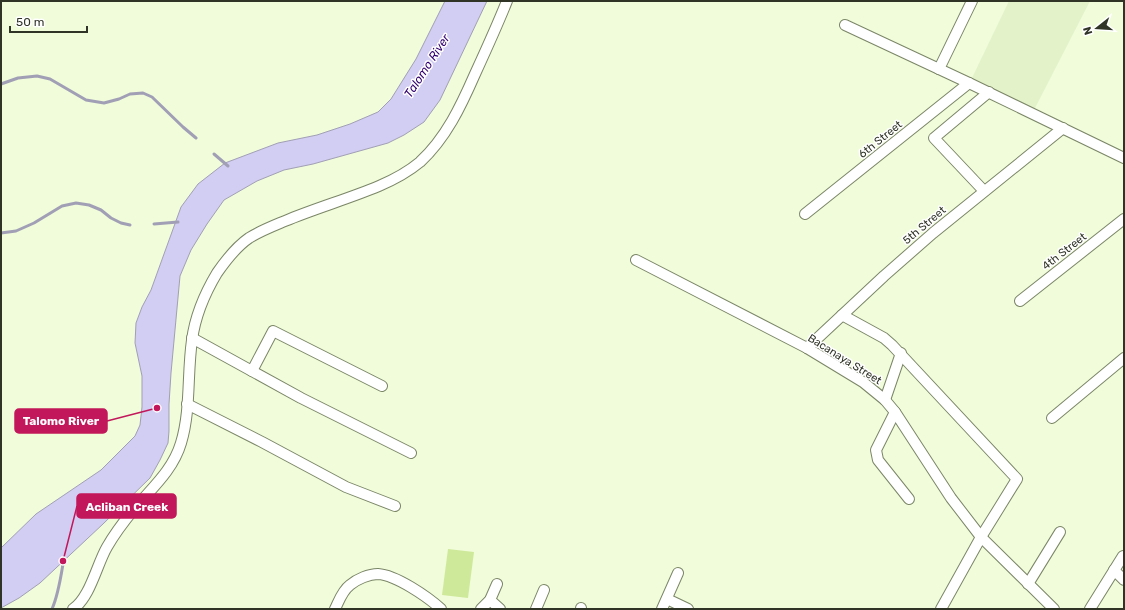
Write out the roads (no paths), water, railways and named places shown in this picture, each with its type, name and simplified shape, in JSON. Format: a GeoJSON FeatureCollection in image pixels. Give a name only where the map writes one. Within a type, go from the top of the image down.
{"type":"FeatureCollection","features":[{"type":"Feature","properties":{"kind":"street"},"geometry":{"type":"LineString","coordinates":[[73,609],[79,604],[86,593],[106,547],[136,507],[161,480],[170,467],[181,444],[187,404],[192,338],[196,319],[217,274],[230,254],[249,238],[271,226],[386,183],[419,163],[445,134],[463,101],[507,1]]}},
{"type":"Feature","properties":{"kind":"street"},"geometry":{"type":"LineString","coordinates":[[939,69],[972,1]]}},
{"type":"Feature","properties":{"kind":"street"},"geometry":{"type":"LineString","coordinates":[[845,26],[989,92],[1124,158]]}},
{"type":"Feature","properties":{"kind":"street","name":"6th Street"},"geometry":{"type":"LineString","coordinates":[[806,214],[969,83]]}},
{"type":"Feature","properties":{"kind":"street"},"geometry":{"type":"LineString","coordinates":[[984,191],[934,138],[989,92]]}},
{"type":"Feature","properties":{"kind":"street","name":"5th Street"},"geometry":{"type":"LineString","coordinates":[[807,348],[884,276],[933,233],[1063,128]]}},
{"type":"Feature","properties":{"kind":"street","name":"4th Street"},"geometry":{"type":"LineString","coordinates":[[1020,301],[1124,219]]}},
{"type":"Feature","properties":{"kind":"street","name":"Bacanaya Street"},"geometry":{"type":"LineString","coordinates":[[636,260],[807,348],[863,382],[885,400],[895,412],[951,498],[981,537],[1054,609]]}},
{"type":"Feature","properties":{"kind":"street"},"geometry":{"type":"LineString","coordinates":[[842,315],[884,338],[901,353],[1016,479],[981,537],[941,609]]}},
{"type":"Feature","properties":{"kind":"street"},"geometry":{"type":"LineString","coordinates":[[252,371],[273,331],[382,386]]}},
{"type":"Feature","properties":{"kind":"street"},"geometry":{"type":"LineString","coordinates":[[192,338],[307,401],[411,452]]}},
{"type":"Feature","properties":{"kind":"street"},"geometry":{"type":"LineString","coordinates":[[885,400],[901,353]]}},
{"type":"Feature","properties":{"kind":"street"},"geometry":{"type":"LineString","coordinates":[[1052,418],[1124,358]]}},
{"type":"Feature","properties":{"kind":"street"},"geometry":{"type":"LineString","coordinates":[[187,404],[346,487],[395,506]]}},
{"type":"Feature","properties":{"kind":"street"},"geometry":{"type":"LineString","coordinates":[[895,412],[876,450],[878,460],[909,499]]}},
{"type":"Feature","properties":{"kind":"street"},"geometry":{"type":"LineString","coordinates":[[1028,584],[1060,532]]}},
{"type":"Feature","properties":{"kind":"street"},"geometry":{"type":"LineString","coordinates":[[1090,609],[1124,556]]}},
{"type":"Feature","properties":{"kind":"street"},"geometry":{"type":"LineString","coordinates":[[1114,570],[1124,580]]}},
{"type":"Feature","properties":{"kind":"street"},"geometry":{"type":"LineString","coordinates":[[662,609],[678,573]]}},
{"type":"Feature","properties":{"kind":"street"},"geometry":{"type":"LineString","coordinates":[[335,609],[343,592],[349,586],[361,579],[376,574],[384,575],[409,586],[431,605],[441,609]]}},
{"type":"Feature","properties":{"kind":"street"},"geometry":{"type":"LineString","coordinates":[[481,609],[490,600],[497,584]]}},
{"type":"Feature","properties":{"kind":"street"},"geometry":{"type":"LineString","coordinates":[[536,609],[544,590]]}},
{"type":"Feature","properties":{"kind":"street"},"geometry":{"type":"LineString","coordinates":[[666,599],[688,609]]}},
{"type":"Feature","properties":{"kind":"street"},"geometry":{"type":"LineString","coordinates":[[490,600],[500,609]]}},
{"type":"Feature","properties":{"kind":"water"},"geometry":{"type":"Polygon","coordinates":[[[445,1],[487,1],[440,100],[424,122],[388,143],[313,164],[284,170],[257,181],[224,200],[191,250],[180,276],[171,373],[168,443],[160,460],[150,478],[40,583],[19,598],[1,608],[1,548],[36,514],[101,470],[135,436],[140,425],[142,407],[142,376],[135,343],[136,323],[151,290],[181,207],[198,184],[225,163],[278,143],[317,135],[350,124],[378,112],[391,99],[416,59],[445,1]]]}},
{"type":"Feature","properties":{"kind":"waterway"},"geometry":{"type":"LineString","coordinates":[[1,84],[18,78],[37,76],[50,79],[86,100],[104,103],[130,94],[143,93],[152,97],[196,138]]}},
{"type":"Feature","properties":{"kind":"waterway"},"geometry":{"type":"LineString","coordinates":[[214,154],[228,166]]}},
{"type":"Feature","properties":{"kind":"waterway"},"geometry":{"type":"LineString","coordinates":[[1,233],[16,231],[34,223],[62,206],[76,203],[89,205],[101,210],[111,218],[121,223],[130,225]]}},
{"type":"Feature","properties":{"kind":"waterway"},"geometry":{"type":"LineString","coordinates":[[154,224],[178,222]]}},
{"type":"Feature","properties":{"kind":"waterway"},"geometry":{"type":"LineString","coordinates":[[52,609],[58,590],[64,558]]}},
{"type":"Feature","properties":{"kind":"place","name":"Talomo River"},"geometry":{"type":"Point","coordinates":[157,408]}},
{"type":"Feature","properties":{"kind":"place","name":"Acliban Creek"},"geometry":{"type":"Point","coordinates":[63,561]}}]}
